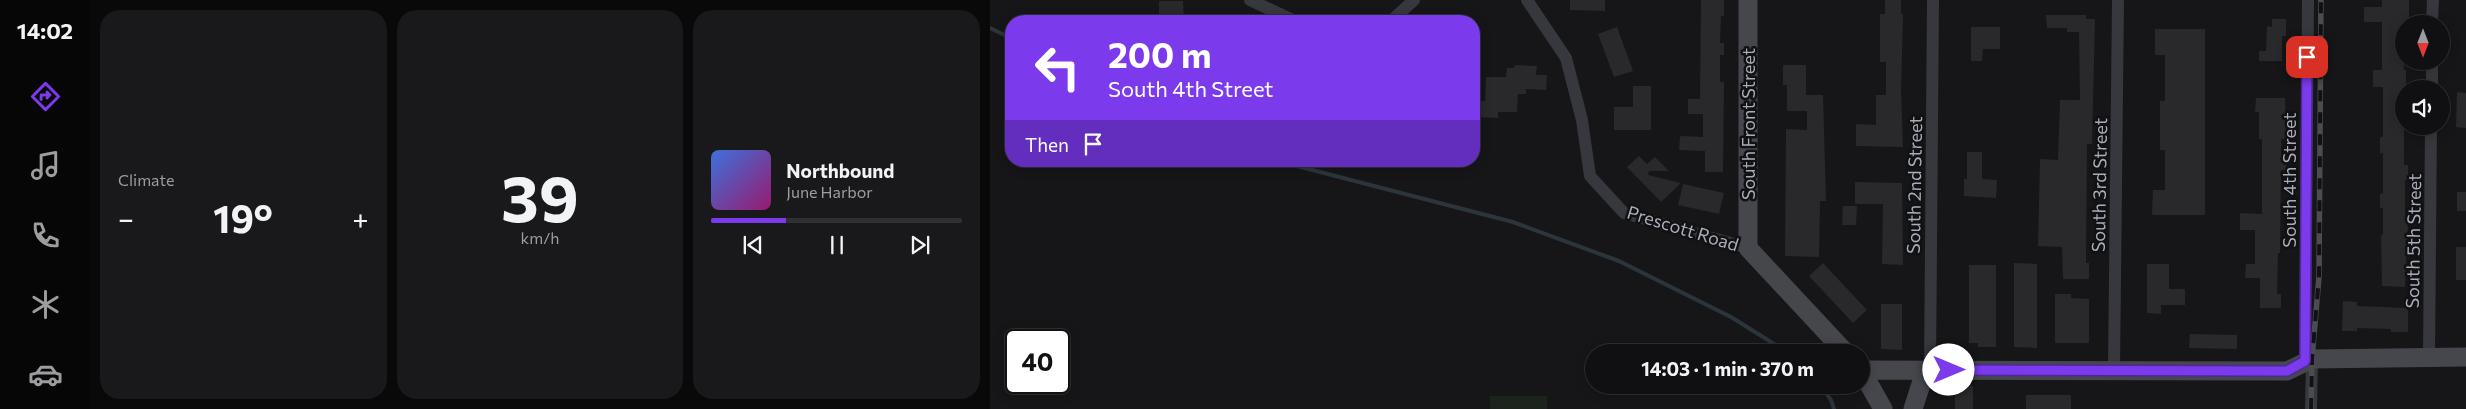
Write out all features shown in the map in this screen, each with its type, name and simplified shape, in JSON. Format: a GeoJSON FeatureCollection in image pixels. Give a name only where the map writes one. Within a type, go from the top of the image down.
{"type":"FeatureCollection","features":[{"type":"Feature","properties":{"kind":"street"},"geometry":{"type":"LineString","coordinates":[[1250,0],[1282,15]]}},
{"type":"Feature","properties":{"kind":"street"},"geometry":{"type":"LineString","coordinates":[[1398,15],[1414,0]]}},
{"type":"Feature","properties":{"kind":"street","name":"Prescott Road"},"geometry":{"type":"LineString","coordinates":[[1527,0],[1566,58],[1582,120],[1590,176],[1624,213],[1748,248],[1838,344]]}},
{"type":"Feature","properties":{"kind":"street","name":"South Front Street"},"geometry":{"type":"LineString","coordinates":[[1748,0],[1748,248]]}},
{"type":"Feature","properties":{"kind":"street","name":"South 2nd Street"},"geometry":{"type":"LineString","coordinates":[[1930,370],[1934,0]]}},
{"type":"Feature","properties":{"kind":"street","name":"South 3rd Street"},"geometry":{"type":"LineString","coordinates":[[2114,370],[2118,0]]}},
{"type":"Feature","properties":{"kind":"street","name":"South 4th Street"},"geometry":{"type":"LineString","coordinates":[[2308,0],[2309,360],[2311,409]]}},
{"type":"Feature","properties":{"kind":"street"},"geometry":{"type":"LineString","coordinates":[[2432,15],[2433,0]]}},
{"type":"Feature","properties":{"kind":"street","name":"South 5th Street"},"geometry":{"type":"LineString","coordinates":[[2429,357],[2431,135]]}},
{"type":"Feature","properties":{"kind":"street"},"geometry":{"type":"LineString","coordinates":[[1870,370],[2287,371],[2309,360],[2466,357]]}},
{"type":"Feature","properties":{"kind":"street"},"geometry":{"type":"LineString","coordinates":[[1913,409],[1922,381],[1930,370]]}},
{"type":"Feature","properties":{"kind":"street"},"geometry":{"type":"LineString","coordinates":[[1870,386],[1883,409]]}},
{"type":"Feature","properties":{"kind":"shaded area"},"geometry":{"type":"Polygon","coordinates":[[[1490,396],[1547,396],[1547,409],[1490,409],[1490,396]]]}},
{"type":"Feature","properties":{"kind":"building"},"geometry":{"type":"Polygon","coordinates":[[[1570,0],[1605,0],[1605,11],[1570,10],[1570,0]]]}},
{"type":"Feature","properties":{"kind":"building"},"geometry":{"type":"Polygon","coordinates":[[[1701,0],[1724,0],[1724,16],[1721,16],[1720,43],[1724,43],[1724,55],[1720,55],[1720,82],[1724,82],[1723,172],[1705,172],[1705,151],[1679,150],[1680,136],[1703,137],[1703,114],[1688,114],[1688,99],[1700,99],[1701,0]]]}},
{"type":"Feature","properties":{"kind":"building"},"geometry":{"type":"Polygon","coordinates":[[[1885,0],[1901,0],[1901,14],[1903,14],[1901,91],[1903,147],[1856,146],[1856,124],[1876,125],[1876,95],[1886,95],[1886,62],[1880,62],[1880,14],[1885,14],[1885,0]]]}},
{"type":"Feature","properties":{"kind":"building"},"geometry":{"type":"Polygon","coordinates":[[[2382,0],[2409,0],[2409,15],[2395,15],[2395,70],[2406,70],[2406,80],[2395,80],[2395,135],[2404,135],[2404,165],[2408,165],[2408,180],[2405,180],[2405,221],[2408,221],[2405,287],[2382,286],[2381,235],[2383,235],[2383,208],[2380,208],[2380,194],[2383,194],[2383,153],[2380,153],[2380,137],[2383,137],[2383,87],[2373,87],[2373,70],[2382,70],[2382,22],[2364,22],[2364,7],[2382,7],[2382,0]]]}},
{"type":"Feature","properties":{"kind":"building"},"geometry":{"type":"Polygon","coordinates":[[[1159,1],[1183,1],[1184,15],[1159,15],[1159,1]]]}},
{"type":"Feature","properties":{"kind":"building"},"geometry":{"type":"Polygon","coordinates":[[[2046,15],[2086,15],[2086,19],[2095,19],[2092,144],[2087,144],[2086,263],[2089,263],[2089,279],[2063,279],[2062,247],[2038,246],[2040,159],[2058,160],[2060,100],[2080,100],[2079,32],[2067,32],[2067,28],[2047,28],[2046,15]]]}},
{"type":"Feature","properties":{"kind":"building"},"geometry":{"type":"Polygon","coordinates":[[[2272,19],[2286,19],[2286,36],[2282,36],[2282,61],[2259,61],[2259,51],[2266,51],[2267,26],[2272,27],[2272,19]]]}},
{"type":"Feature","properties":{"kind":"building"},"geometry":{"type":"Polygon","coordinates":[[[1617,27],[1633,71],[1614,77],[1598,34],[1617,27]]]}},
{"type":"Feature","properties":{"kind":"building"},"geometry":{"type":"Polygon","coordinates":[[[1971,27],[2000,27],[2000,49],[1983,49],[1982,61],[1971,61],[1971,27]]]}},
{"type":"Feature","properties":{"kind":"building"},"geometry":{"type":"Polygon","coordinates":[[[2155,29],[2205,29],[2205,215],[2152,215],[2153,190],[2165,190],[2165,150],[2160,150],[2160,101],[2165,101],[2165,55],[2155,55],[2155,29]]]}},
{"type":"Feature","properties":{"kind":"building"},"geometry":{"type":"Polygon","coordinates":[[[1515,65],[1537,66],[1536,75],[1547,75],[1546,90],[1526,89],[1526,94],[1518,94],[1517,112],[1498,112],[1498,118],[1480,117],[1480,101],[1485,101],[1486,77],[1506,77],[1507,68],[1514,68],[1515,65]]]}},
{"type":"Feature","properties":{"kind":"building"},"geometry":{"type":"Polygon","coordinates":[[[1783,65],[1806,65],[1806,95],[1823,95],[1826,201],[1820,201],[1819,257],[1785,256],[1786,129],[1807,130],[1807,111],[1787,111],[1787,85],[1783,85],[1783,65]]]}},
{"type":"Feature","properties":{"kind":"building"},"geometry":{"type":"Polygon","coordinates":[[[1633,86],[1651,86],[1651,130],[1614,130],[1614,107],[1633,107],[1633,86]]]}},
{"type":"Feature","properties":{"kind":"building"},"geometry":{"type":"Polygon","coordinates":[[[2457,92],[2466,93],[2466,128],[2456,127],[2457,92]]]}},
{"type":"Feature","properties":{"kind":"building"},"geometry":{"type":"Polygon","coordinates":[[[2256,98],[2285,98],[2286,139],[2281,139],[2281,160],[2286,161],[2286,170],[2281,170],[2280,253],[2278,253],[2277,294],[2281,294],[2281,308],[2260,308],[2260,278],[2245,278],[2246,264],[2255,264],[2255,230],[2240,230],[2240,213],[2262,214],[2262,139],[2259,139],[2259,112],[2255,112],[2256,98]]]}},
{"type":"Feature","properties":{"kind":"building"},"geometry":{"type":"Polygon","coordinates":[[[1967,152],[1982,152],[1982,179],[1997,180],[1996,198],[1964,196],[1964,179],[1967,179],[1967,152]]]}},
{"type":"Feature","properties":{"kind":"building"},"geometry":{"type":"Polygon","coordinates":[[[1639,156],[1647,164],[1655,157],[1669,171],[1649,171],[1648,175],[1681,183],[1661,202],[1627,167],[1639,156]]]}},
{"type":"Feature","properties":{"kind":"building"},"geometry":{"type":"Polygon","coordinates":[[[1855,182],[1902,183],[1903,265],[1882,264],[1883,204],[1855,204],[1855,182]]]}},
{"type":"Feature","properties":{"kind":"building"},"geometry":{"type":"Polygon","coordinates":[[[1683,184],[1724,193],[1719,214],[1678,205],[1683,184]]]}},
{"type":"Feature","properties":{"kind":"building"},"geometry":{"type":"Polygon","coordinates":[[[2457,192],[2466,192],[2466,211],[2457,211],[2457,192]]]}},
{"type":"Feature","properties":{"kind":"building"},"geometry":{"type":"Polygon","coordinates":[[[1843,206],[1857,206],[1856,225],[1842,225],[1843,206]]]}},
{"type":"Feature","properties":{"kind":"building"},"geometry":{"type":"Polygon","coordinates":[[[2456,247],[2466,247],[2466,280],[2456,280],[2456,247]]]}},
{"type":"Feature","properties":{"kind":"building"},"geometry":{"type":"Polygon","coordinates":[[[1823,263],[1867,310],[1853,323],[1809,276],[1823,263]]]}},
{"type":"Feature","properties":{"kind":"building"},"geometry":{"type":"Polygon","coordinates":[[[2014,263],[2037,264],[2037,348],[2014,347],[2014,263]]]}},
{"type":"Feature","properties":{"kind":"building"},"geometry":{"type":"Polygon","coordinates":[[[2147,264],[2169,264],[2169,289],[2185,289],[2185,305],[2161,305],[2161,314],[2147,313],[2147,264]]]}},
{"type":"Feature","properties":{"kind":"building"},"geometry":{"type":"Polygon","coordinates":[[[1969,265],[1996,265],[1996,347],[1978,347],[1978,343],[1969,343],[1969,265]]]}},
{"type":"Feature","properties":{"kind":"building"},"geometry":{"type":"Polygon","coordinates":[[[2055,294],[2071,294],[2071,298],[2089,299],[2089,343],[2055,343],[2055,294]]]}},
{"type":"Feature","properties":{"kind":"building"},"geometry":{"type":"Polygon","coordinates":[[[2343,301],[2357,302],[2357,306],[2408,308],[2408,332],[2391,332],[2391,329],[2357,328],[2357,331],[2342,331],[2343,301]]]}},
{"type":"Feature","properties":{"kind":"building"},"geometry":{"type":"Polygon","coordinates":[[[1881,304],[1902,304],[1902,350],[1881,349],[1881,304]]]}},
{"type":"Feature","properties":{"kind":"building"},"geometry":{"type":"Polygon","coordinates":[[[2190,334],[2237,335],[2237,349],[2189,348],[2190,334]]]}},
{"type":"Feature","properties":{"kind":"building"},"geometry":{"type":"Polygon","coordinates":[[[1955,386],[1973,386],[1973,409],[1955,409],[1955,386]]]}},
{"type":"Feature","properties":{"kind":"building"},"geometry":{"type":"Polygon","coordinates":[[[2026,395],[2071,395],[2071,409],[2026,409],[2026,395]]]}},
{"type":"Feature","properties":{"kind":"waterway"},"geometry":{"type":"LineString","coordinates":[[990,28],[1005,35]]}},
{"type":"Feature","properties":{"kind":"waterway"},"geometry":{"type":"LineString","coordinates":[[1301,167],[1513,222],[1619,261],[1731,317],[1774,344]]}},
{"type":"Feature","properties":{"kind":"waterway"},"geometry":{"type":"LineString","coordinates":[[1827,394],[1834,409]]}},
{"type":"Feature","properties":{"kind":"railway"},"geometry":{"type":"LineString","coordinates":[[2311,409],[2312,359],[2319,277],[2321,0]]}},
{"type":"Feature","properties":{"kind":"route"},"geometry":{"type":"LineString","coordinates":[[1949,370],[2287,371],[2305,361],[2307,57]]}}]}
